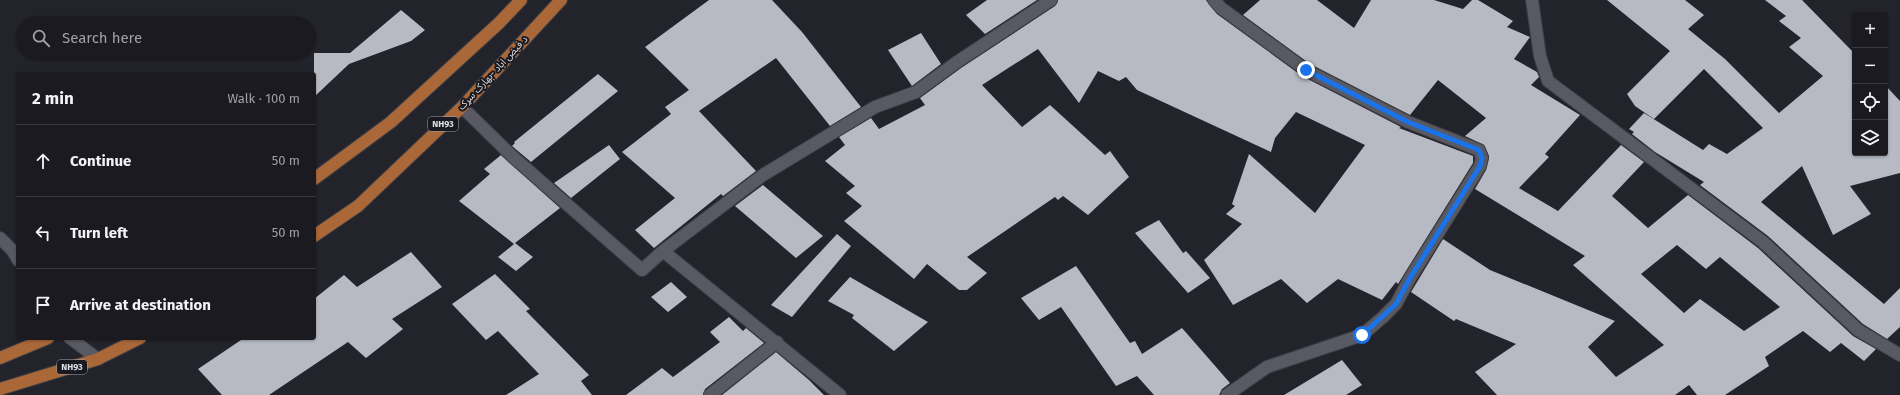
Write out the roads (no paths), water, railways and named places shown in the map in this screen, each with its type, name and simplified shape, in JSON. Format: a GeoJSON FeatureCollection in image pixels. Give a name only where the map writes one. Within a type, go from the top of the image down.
{"type":"FeatureCollection","features":[{"type":"Feature","properties":{"kind":"main road"},"geometry":{"type":"LineString","coordinates":[[316,178],[391,122],[500,23],[521,0]]}},
{"type":"Feature","properties":{"kind":"main road","name":"د فیض اباد -بهارک سړک"},"geometry":{"type":"LineString","coordinates":[[316,235],[358,206],[462,107],[561,0]]}},
{"type":"Feature","properties":{"kind":"main road"},"geometry":{"type":"LineString","coordinates":[[0,358],[43,340]]}},
{"type":"Feature","properties":{"kind":"main road","name":"NH93"},"geometry":{"type":"LineString","coordinates":[[0,389],[98,359],[136,340]]}},
{"type":"Feature","properties":{"kind":"street"},"geometry":{"type":"LineString","coordinates":[[462,107],[513,157],[642,270],[663,251],[763,175],[875,107],[916,92],[957,62],[1051,0]]}},
{"type":"Feature","properties":{"kind":"street"},"geometry":{"type":"LineString","coordinates":[[1214,0],[1221,8],[1306,70],[1408,122],[1479,150],[1482,158],[1480,166],[1410,278],[1396,304],[1383,317],[1362,335],[1267,367],[1227,395]]}},
{"type":"Feature","properties":{"kind":"street"},"geometry":{"type":"LineString","coordinates":[[1532,0],[1540,56],[1548,81],[1763,242],[1858,330],[1900,355]]}},
{"type":"Feature","properties":{"kind":"street"},"geometry":{"type":"LineString","coordinates":[[0,238],[14,251],[16,256]]}},
{"type":"Feature","properties":{"kind":"street"},"geometry":{"type":"LineString","coordinates":[[663,251],[777,342],[840,395]]}},
{"type":"Feature","properties":{"kind":"street"},"geometry":{"type":"LineString","coordinates":[[73,340],[98,359]]}},
{"type":"Feature","properties":{"kind":"street"},"geometry":{"type":"LineString","coordinates":[[710,395],[777,342]]}}]}
